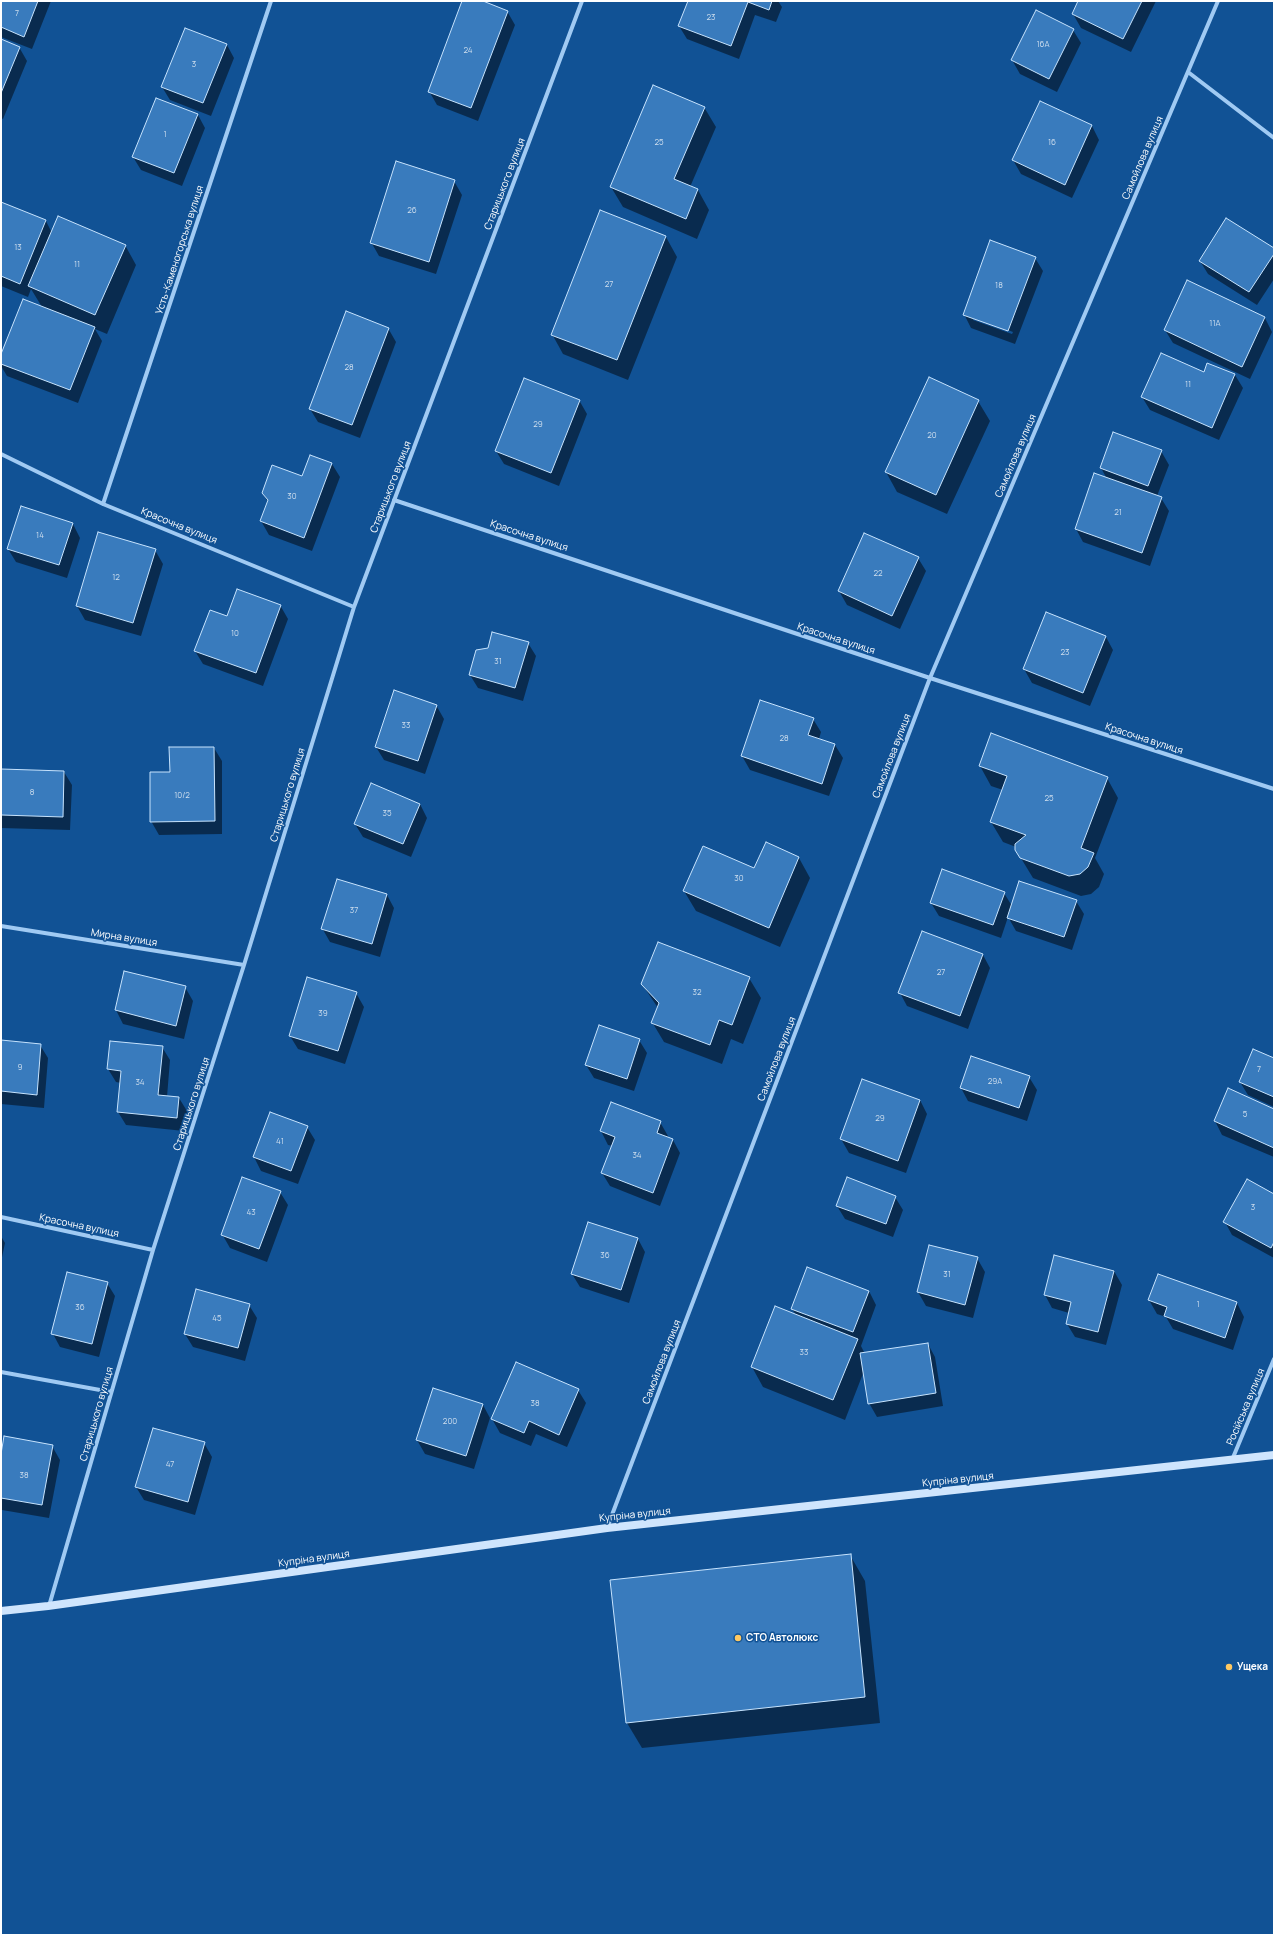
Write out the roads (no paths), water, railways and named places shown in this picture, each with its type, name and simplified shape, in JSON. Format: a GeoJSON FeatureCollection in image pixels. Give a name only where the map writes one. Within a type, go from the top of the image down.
{"type":"FeatureCollection","features":[{"type":"Feature","properties":{"kind":"main road","name":"Купріна вулиця"},"geometry":{"type":"LineString","coordinates":[[1,1611],[48,1606],[607,1528],[1274,1455]]}},
{"type":"Feature","properties":{"kind":"street","name":"Усть-Каменогорська вулиця"},"geometry":{"type":"LineString","coordinates":[[103,504],[271,1]]}},
{"type":"Feature","properties":{"kind":"street","name":"Старицького вулиця"},"geometry":{"type":"LineString","coordinates":[[48,1606],[153,1250],[244,965],[354,606],[582,1]]}},
{"type":"Feature","properties":{"kind":"street","name":"Самойлова вулиця"},"geometry":{"type":"LineString","coordinates":[[607,1528],[930,678],[1218,1]]}},
{"type":"Feature","properties":{"kind":"street"},"geometry":{"type":"LineString","coordinates":[[1188,72],[1274,138]]}},
{"type":"Feature","properties":{"kind":"street","name":"Красочна вулиця"},"geometry":{"type":"LineString","coordinates":[[1,454],[103,504],[354,606]]}},
{"type":"Feature","properties":{"kind":"street","name":"Красочна вулиця"},"geometry":{"type":"LineString","coordinates":[[394,500],[930,678],[1274,788]]}},
{"type":"Feature","properties":{"kind":"street","name":"Мирна вулиця"},"geometry":{"type":"LineString","coordinates":[[1,926],[244,965]]}},
{"type":"Feature","properties":{"kind":"street","name":"Красочна вулиця"},"geometry":{"type":"LineString","coordinates":[[1,1217],[153,1250]]}},
{"type":"Feature","properties":{"kind":"street","name":"Російська вулиця"},"geometry":{"type":"LineString","coordinates":[[1232,1460],[1274,1359]]}},
{"type":"Feature","properties":{"kind":"street"},"geometry":{"type":"LineString","coordinates":[[1,1372],[111,1392]]}},
{"type":"Feature","properties":{"kind":"place","name":"СТО Автолюкс"},"geometry":{"type":"Point","coordinates":[738,1638]}},
{"type":"Feature","properties":{"kind":"place","name":"Ущека"},"geometry":{"type":"Point","coordinates":[1229,1667]}}]}
